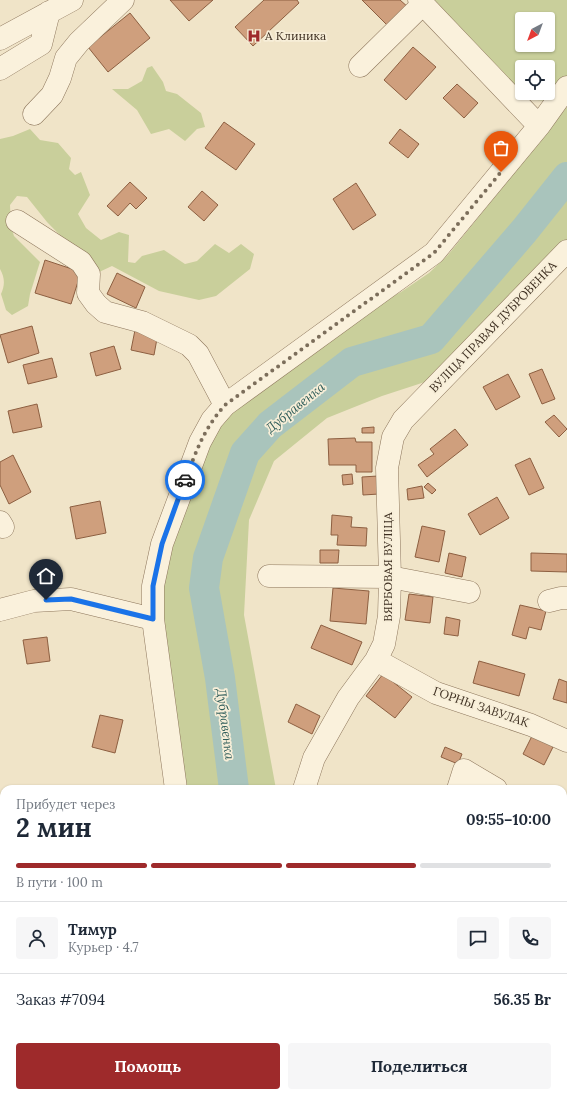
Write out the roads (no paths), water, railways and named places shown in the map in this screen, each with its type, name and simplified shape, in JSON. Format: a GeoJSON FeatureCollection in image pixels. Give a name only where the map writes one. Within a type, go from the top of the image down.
{"type":"FeatureCollection","features":[{"type":"Feature","properties":{"kind":"street"},"geometry":{"type":"LineString","coordinates":[[0,39],[72,0]]}},
{"type":"Feature","properties":{"kind":"street"},"geometry":{"type":"LineString","coordinates":[[34,114],[52,95],[60,78],[66,58],[79,42],[123,0]]}},
{"type":"Feature","properties":{"kind":"street"},"geometry":{"type":"LineString","coordinates":[[360,66],[421,2],[539,126]]}},
{"type":"Feature","properties":{"kind":"street"},"geometry":{"type":"LineString","coordinates":[[0,69],[40,44],[49,12]]}},
{"type":"Feature","properties":{"kind":"street"},"geometry":{"type":"LineString","coordinates":[[175,785],[153,619],[153,586],[162,544],[200,442],[212,420],[225,405],[434,253],[539,126],[567,87]]}},
{"type":"Feature","properties":{"kind":"street"},"geometry":{"type":"LineString","coordinates":[[17,221],[81,262],[89,274],[88,293],[96,304],[105,312],[142,322],[189,345],[198,354],[225,405]]}},
{"type":"Feature","properties":{"kind":"street","name":"ВУЛІЦА ПРАВАЯ ДУБРОВЕНКА"},"geometry":{"type":"LineString","coordinates":[[419,404],[567,251]]}},
{"type":"Feature","properties":{"kind":"street","name":"ВЯРБОВАЯ ВУЛІЦА"},"geometry":{"type":"LineString","coordinates":[[305,785],[317,752],[348,698],[376,660],[384,644],[389,616],[390,577],[387,468],[393,437],[403,420],[419,404]]}},
{"type":"Feature","properties":{"kind":"street"},"geometry":{"type":"LineString","coordinates":[[269,576],[390,577],[469,592]]}},
{"type":"Feature","properties":{"kind":"street"},"geometry":{"type":"LineString","coordinates":[[0,610],[34,601],[71,599],[153,619]]}},
{"type":"Feature","properties":{"kind":"street","name":"ГОРНЫ ЗАВУЛАК"},"geometry":{"type":"LineString","coordinates":[[376,660],[436,693],[531,725],[567,741]]}},
{"type":"Feature","properties":{"kind":"street"},"geometry":{"type":"LineString","coordinates":[[459,785],[464,770],[489,785]]}},
{"type":"Feature","properties":{"kind":"waterway","name":"Дубравенка"},"geometry":{"type":"LineString","coordinates":[[233,785],[220,678],[204,588],[208,558],[245,453],[270,425],[352,362],[431,339],[524,231],[567,177]]}},
{"type":"Feature","properties":{"kind":"place","name":"А Клиника"},"geometry":{"type":"Point","coordinates":[254,36]}}]}
